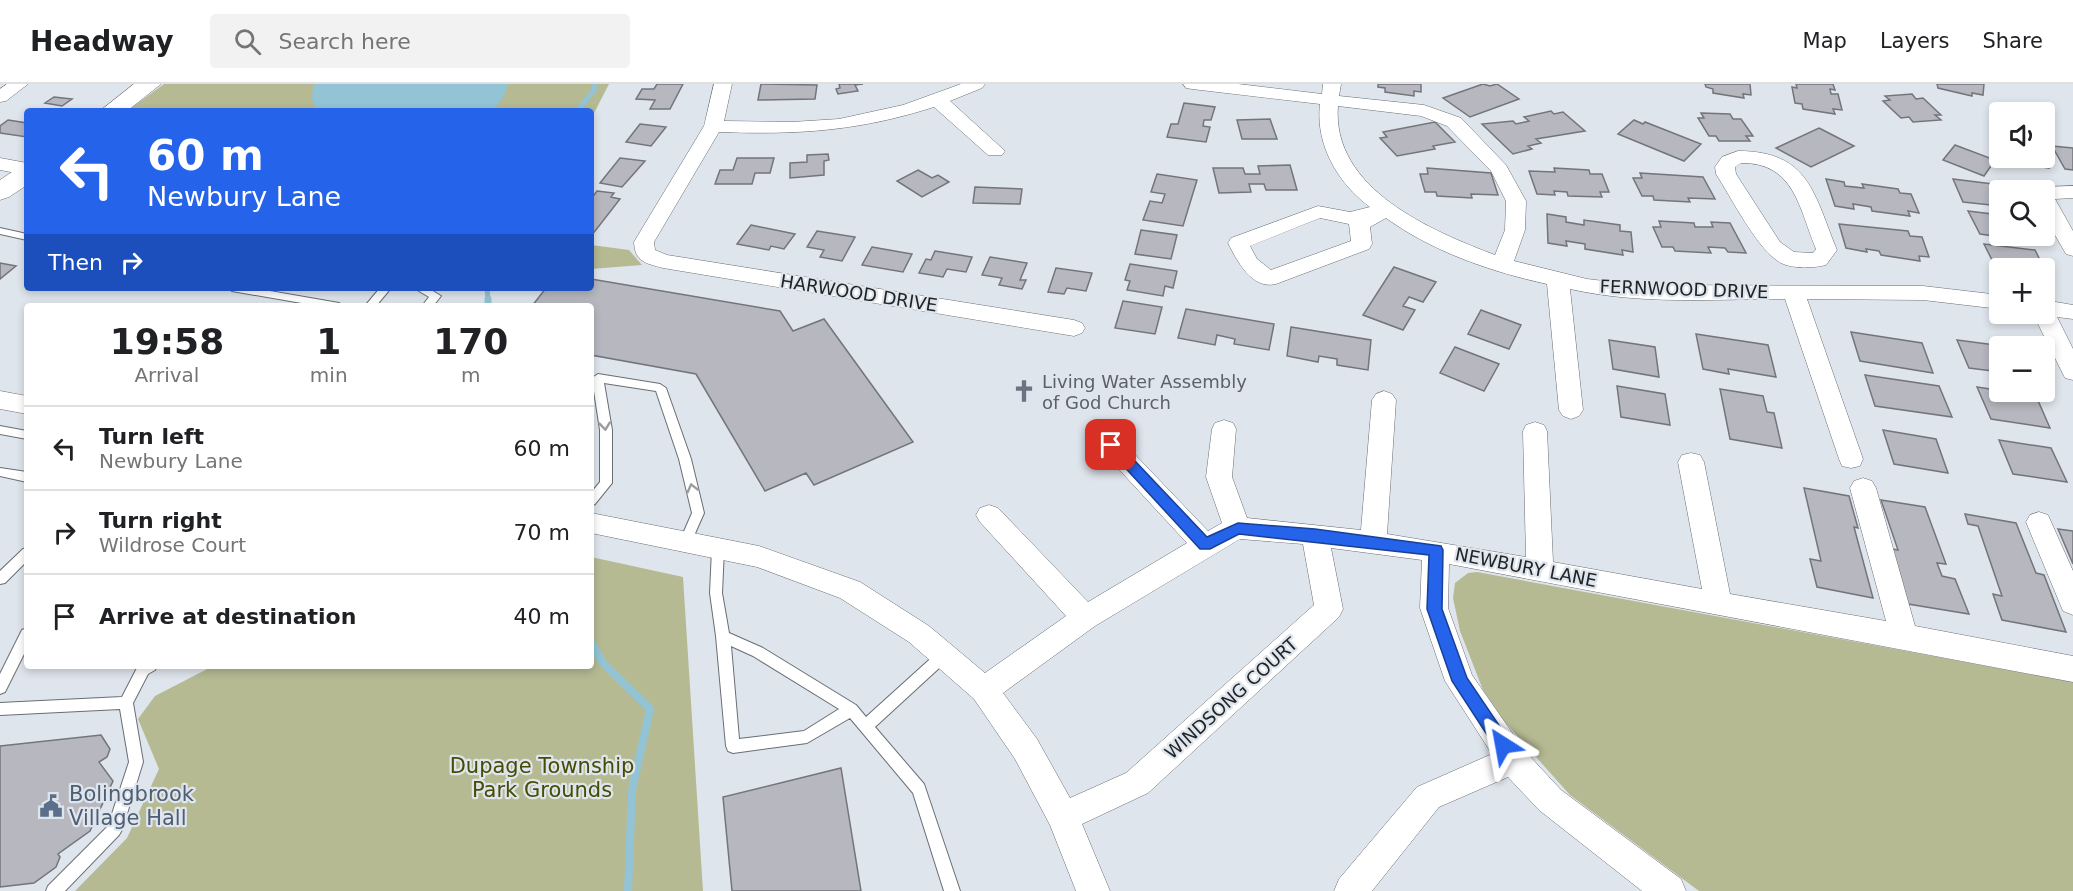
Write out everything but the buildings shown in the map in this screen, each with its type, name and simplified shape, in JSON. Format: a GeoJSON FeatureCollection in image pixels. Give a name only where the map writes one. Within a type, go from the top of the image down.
{"type":"FeatureCollection","features":[{"type":"Feature","properties":{"kind":"street"},"geometry":{"type":"LineString","coordinates":[[0,97],[19,84]]}},
{"type":"Feature","properties":{"kind":"street"},"geometry":{"type":"LineString","coordinates":[[116,108],[149,84]]}},
{"type":"Feature","properties":{"kind":"street"},"geometry":{"type":"LineString","coordinates":[[723,84],[713,126],[794,128],[860,120],[939,100],[976,84]]}},
{"type":"Feature","properties":{"kind":"street"},"geometry":{"type":"LineString","coordinates":[[1192,84],[1331,92],[1424,111],[1454,122],[1499,169],[1516,201],[1515,230],[1502,266]]}},
{"type":"Feature","properties":{"kind":"street","name":"FERNWOOD DRIVE"},"geometry":{"type":"LineString","coordinates":[[1331,92],[1329,133],[1338,159],[1358,186],[1386,210],[1450,246],[1502,266],[1558,282],[1624,291],[1925,293],[1989,301]]}},
{"type":"Feature","properties":{"kind":"street"},"geometry":{"type":"LineString","coordinates":[[939,100],[995,151]]}},
{"type":"Feature","properties":{"kind":"street","name":"HARWOOD DRIVE"},"geometry":{"type":"LineString","coordinates":[[713,126],[644,242],[645,254],[663,261],[1074,328]]}},
{"type":"Feature","properties":{"kind":"street"},"geometry":{"type":"LineString","coordinates":[[1805,261],[1819,260],[1827,250],[1797,179],[1790,171],[1765,159],[1738,157],[1729,161],[1725,167],[1726,174],[1773,247],[1789,258],[1805,261],[1825,291]]}},
{"type":"Feature","properties":{"kind":"street"},"geometry":{"type":"LineString","coordinates":[[2055,194],[2073,192]]}},
{"type":"Feature","properties":{"kind":"street"},"geometry":{"type":"LineString","coordinates":[[1386,210],[1359,225],[1362,244],[1268,279],[1249,263],[1238,243],[1318,212],[1350,218],[1386,210]]}},
{"type":"Feature","properties":{"kind":"street"},"geometry":{"type":"LineString","coordinates":[[2055,215],[2073,249]]}},
{"type":"Feature","properties":{"kind":"street"},"geometry":{"type":"LineString","coordinates":[[1558,282],[1571,410]]}},
{"type":"Feature","properties":{"kind":"street"},"geometry":{"type":"LineString","coordinates":[[1794,292],[1851,459]]}},
{"type":"Feature","properties":{"kind":"street"},"geometry":{"type":"LineString","coordinates":[[2055,309],[2073,312]]}},
{"type":"Feature","properties":{"kind":"street"},"geometry":{"type":"LineString","coordinates":[[2050,324],[2073,372]]}},
{"type":"Feature","properties":{"kind":"street"},"geometry":{"type":"LineString","coordinates":[[0,400],[24,404]]}},
{"type":"Feature","properties":{"kind":"street"},"geometry":{"type":"LineString","coordinates":[[1373,542],[1384,400]]}},
{"type":"Feature","properties":{"kind":"street"},"geometry":{"type":"LineString","coordinates":[[984,690],[1085,618],[1205,544],[1238,528],[1219,477],[1224,429]]}},
{"type":"Feature","properties":{"kind":"street"},"geometry":{"type":"LineString","coordinates":[[1535,431],[1540,569]]}},
{"type":"Feature","properties":{"kind":"street"},"geometry":{"type":"LineString","coordinates":[[1111,445],[1205,544]]}},
{"type":"Feature","properties":{"kind":"street"},"geometry":{"type":"LineString","coordinates":[[1691,462],[1718,604]]}},
{"type":"Feature","properties":{"kind":"street"},"geometry":{"type":"LineString","coordinates":[[1863,488],[1904,636]]}},
{"type":"Feature","properties":{"kind":"street"},"geometry":{"type":"LineString","coordinates":[[989,515],[1085,618]]}},
{"type":"Feature","properties":{"kind":"street"},"geometry":{"type":"LineString","coordinates":[[2039,522],[2073,603]]}},
{"type":"Feature","properties":{"kind":"street"},"geometry":{"type":"LineString","coordinates":[[594,524],[759,557],[850,590],[919,634],[984,690],[1026,749],[1063,817],[1093,891]]}},
{"type":"Feature","properties":{"kind":"street","name":"NEWBURY LANE"},"geometry":{"type":"LineString","coordinates":[[1238,528],[1436,550],[2073,669]]}},
{"type":"Feature","properties":{"kind":"street","name":"WINDSONG COURT"},"geometry":{"type":"LineString","coordinates":[[1063,817],[1137,783],[1329,609],[1315,535]]}},
{"type":"Feature","properties":{"kind":"street"},"geometry":{"type":"LineString","coordinates":[[1436,550],[1434,609],[1460,681],[1513,760],[1550,800],[1669,891]]}},
{"type":"Feature","properties":{"kind":"street"},"geometry":{"type":"LineString","coordinates":[[1351,891],[1428,797],[1513,760]]}},
{"type":"Feature","properties":{"kind":"lane"},"geometry":{"type":"LineString","coordinates":[[0,231],[24,236]]}},
{"type":"Feature","properties":{"kind":"lane"},"geometry":{"type":"LineString","coordinates":[[250,291],[321,303]]}},
{"type":"Feature","properties":{"kind":"lane"},"geometry":{"type":"LineString","coordinates":[[373,303],[383,291]]}},
{"type":"Feature","properties":{"kind":"lane"},"geometry":{"type":"LineString","coordinates":[[425,291],[436,296],[430,303]]}},
{"type":"Feature","properties":{"kind":"lane"},"geometry":{"type":"LineString","coordinates":[[594,497],[606,483],[606,430],[598,378],[660,388],[685,459],[699,513],[686,543]]}},
{"type":"Feature","properties":{"kind":"lane"},"geometry":{"type":"LineString","coordinates":[[0,430],[24,434]]}},
{"type":"Feature","properties":{"kind":"lane"},"geometry":{"type":"LineString","coordinates":[[0,472],[24,476]]}},
{"type":"Feature","properties":{"kind":"lane"},"geometry":{"type":"LineString","coordinates":[[717,549],[716,593],[723,636],[733,746],[807,737],[851,709]]}},
{"type":"Feature","properties":{"kind":"lane"},"geometry":{"type":"LineString","coordinates":[[0,579],[24,556]]}},
{"type":"Feature","properties":{"kind":"lane"},"geometry":{"type":"LineString","coordinates":[[723,636],[758,652],[851,709],[919,789],[952,891]]}},
{"type":"Feature","properties":{"kind":"lane"},"geometry":{"type":"LineString","coordinates":[[0,688],[24,640]]}},
{"type":"Feature","properties":{"kind":"lane"},"geometry":{"type":"LineString","coordinates":[[866,726],[944,655]]}},
{"type":"Feature","properties":{"kind":"lane"},"geometry":{"type":"LineString","coordinates":[[54,891],[114,830],[136,762],[126,703],[145,669]]}},
{"type":"Feature","properties":{"kind":"lane"},"geometry":{"type":"LineString","coordinates":[[0,709],[126,703]]}},
{"type":"Feature","properties":{"kind":"green space"},"geometry":{"type":"Polygon","coordinates":[[[164,84],[609,84],[594,113],[594,108],[131,108],[164,84]]]}},
{"type":"Feature","properties":{"kind":"green space"},"geometry":{"type":"Polygon","coordinates":[[[594,245],[629,250],[642,265],[594,269],[594,245]]]}},
{"type":"Feature","properties":{"kind":"green space","name":"Dupage Township Park Grounds"},"geometry":{"type":"Polygon","coordinates":[[[594,558],[683,577],[703,891],[75,891],[127,838],[159,769],[138,719],[155,696],[207,669],[594,669],[594,558]]]}},
{"type":"Feature","properties":{"kind":"green space"},"geometry":{"type":"Polygon","coordinates":[[[1477,572],[2073,682],[2073,891],[1699,891],[1570,795],[1503,720],[1483,690],[1460,631],[1453,598],[1455,583],[1468,573],[1477,572]]]}},
{"type":"Feature","properties":{"kind":"water"},"geometry":{"type":"Polygon","coordinates":[[[315,84],[508,84],[504,96],[495,108],[316,108],[312,99],[315,84]]]}},
{"type":"Feature","properties":{"kind":"waterway"},"geometry":{"type":"LineString","coordinates":[[579,108],[594,90],[595,84]]}},
{"type":"Feature","properties":{"kind":"waterway"},"geometry":{"type":"LineString","coordinates":[[487,291],[488,300]]}},
{"type":"Feature","properties":{"kind":"waterway"},"geometry":{"type":"LineString","coordinates":[[594,647],[603,663],[650,709],[632,790],[628,891]]}},
{"type":"Feature","properties":{"kind":"place","name":"Living Water Assembly of God Church"},"geometry":{"type":"Point","coordinates":[1024,391]}},
{"type":"Feature","properties":{"kind":"place","name":"Bolingbrook Village Hall"},"geometry":{"type":"Point","coordinates":[51,806]}},
{"type":"Feature","properties":{"kind":"route"},"geometry":{"type":"LineString","coordinates":[[1111,445],[1205,544],[1238,528],[1436,550],[1434,609],[1460,681],[1503,745]]}}]}
